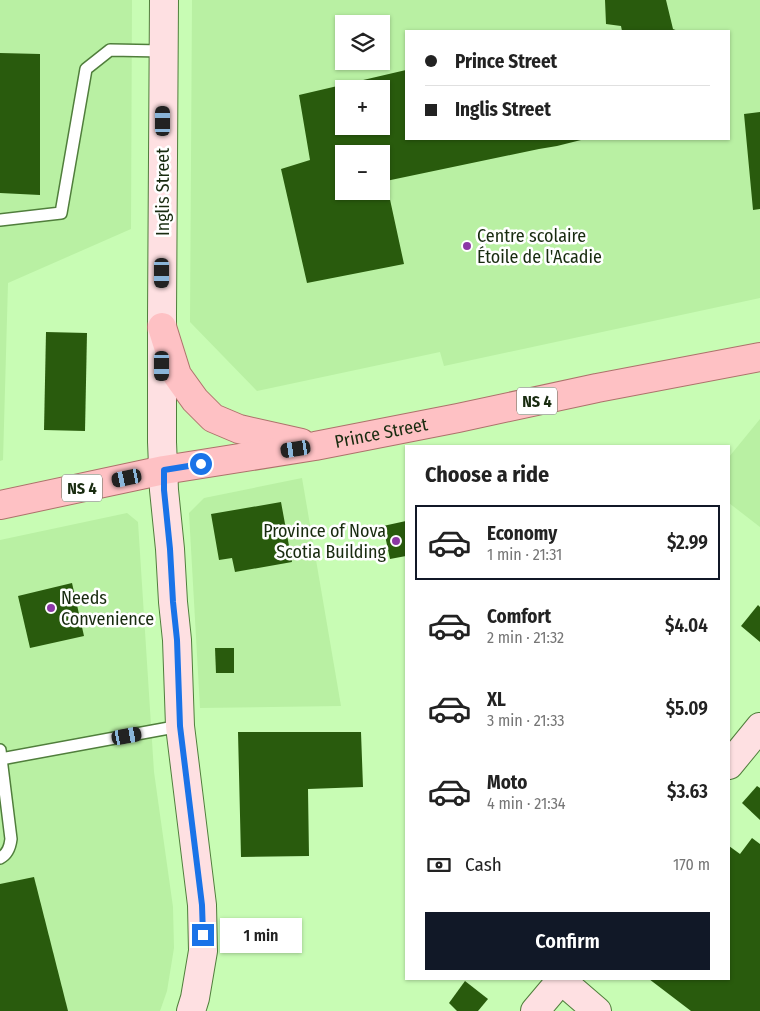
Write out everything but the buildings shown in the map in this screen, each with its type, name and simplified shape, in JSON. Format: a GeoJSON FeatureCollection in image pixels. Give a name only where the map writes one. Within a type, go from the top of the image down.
{"type":"FeatureCollection","features":[{"type":"Feature","properties":{"kind":"main road"},"geometry":{"type":"LineString","coordinates":[[162,327],[177,375],[195,400],[213,418],[239,429],[315,446]]}},
{"type":"Feature","properties":{"kind":"main road","name":"Prince Street"},"geometry":{"type":"LineString","coordinates":[[0,505],[164,470],[315,446],[597,388],[760,357]]}},
{"type":"Feature","properties":{"kind":"street","name":"Inglis Street"},"geometry":{"type":"LineString","coordinates":[[164,0],[162,327],[164,490],[177,640],[180,726],[202,905],[203,951],[195,998],[190,1011]]}},
{"type":"Feature","properties":{"kind":"street"},"geometry":{"type":"LineString","coordinates":[[730,764],[760,726]]}},
{"type":"Feature","properties":{"kind":"street"},"geometry":{"type":"LineString","coordinates":[[535,1011],[560,980]]}},
{"type":"Feature","properties":{"kind":"street"},"geometry":{"type":"LineString","coordinates":[[562,980],[597,1011]]}},
{"type":"Feature","properties":{"kind":"lane"},"geometry":{"type":"LineString","coordinates":[[0,220],[61,213],[86,70],[110,50],[163,51]]}},
{"type":"Feature","properties":{"kind":"lane"},"geometry":{"type":"LineString","coordinates":[[0,858],[8,851],[11,839],[1,755],[180,726]]}},
{"type":"Feature","properties":{"kind":"shaded area"},"geometry":{"type":"Polygon","coordinates":[[[0,0],[132,0],[131,229],[8,283],[3,460],[0,461],[0,0]]]}},
{"type":"Feature","properties":{"kind":"shaded area","name":"Centre scolaire Étoile de l'Acadie"},"geometry":{"type":"Polygon","coordinates":[[[192,0],[760,0],[760,298],[444,366],[440,352],[257,391],[190,322],[192,0]]]}},
{"type":"Feature","properties":{"kind":"shaded area"},"geometry":{"type":"Polygon","coordinates":[[[760,419],[760,527],[730,504],[730,456],[760,419]]]}},
{"type":"Feature","properties":{"kind":"shaded area"},"geometry":{"type":"Polygon","coordinates":[[[302,478],[341,706],[200,708],[189,513],[204,498],[302,478]]]}},
{"type":"Feature","properties":{"kind":"shaded area"},"geometry":{"type":"Polygon","coordinates":[[[127,513],[138,522],[154,772],[173,907],[174,948],[167,991],[160,1011],[0,1011],[0,540],[127,513]]]}},
{"type":"Feature","properties":{"kind":"place","name":"Centre scolaire Étoile de l'Acadie"},"geometry":{"type":"Point","coordinates":[467,246]}},
{"type":"Feature","properties":{"kind":"place","name":"Province of Nova Scotia Building"},"geometry":{"type":"Point","coordinates":[396,541]}},
{"type":"Feature","properties":{"kind":"place","name":"Needs Convenience"},"geometry":{"type":"Point","coordinates":[51,608]}},
{"type":"Feature","properties":{"kind":"route"},"geometry":{"type":"LineString","coordinates":[[201,464],[164,470],[164,490],[170,549],[174,625],[177,640],[180,726],[202,905],[203,935]]}}]}
